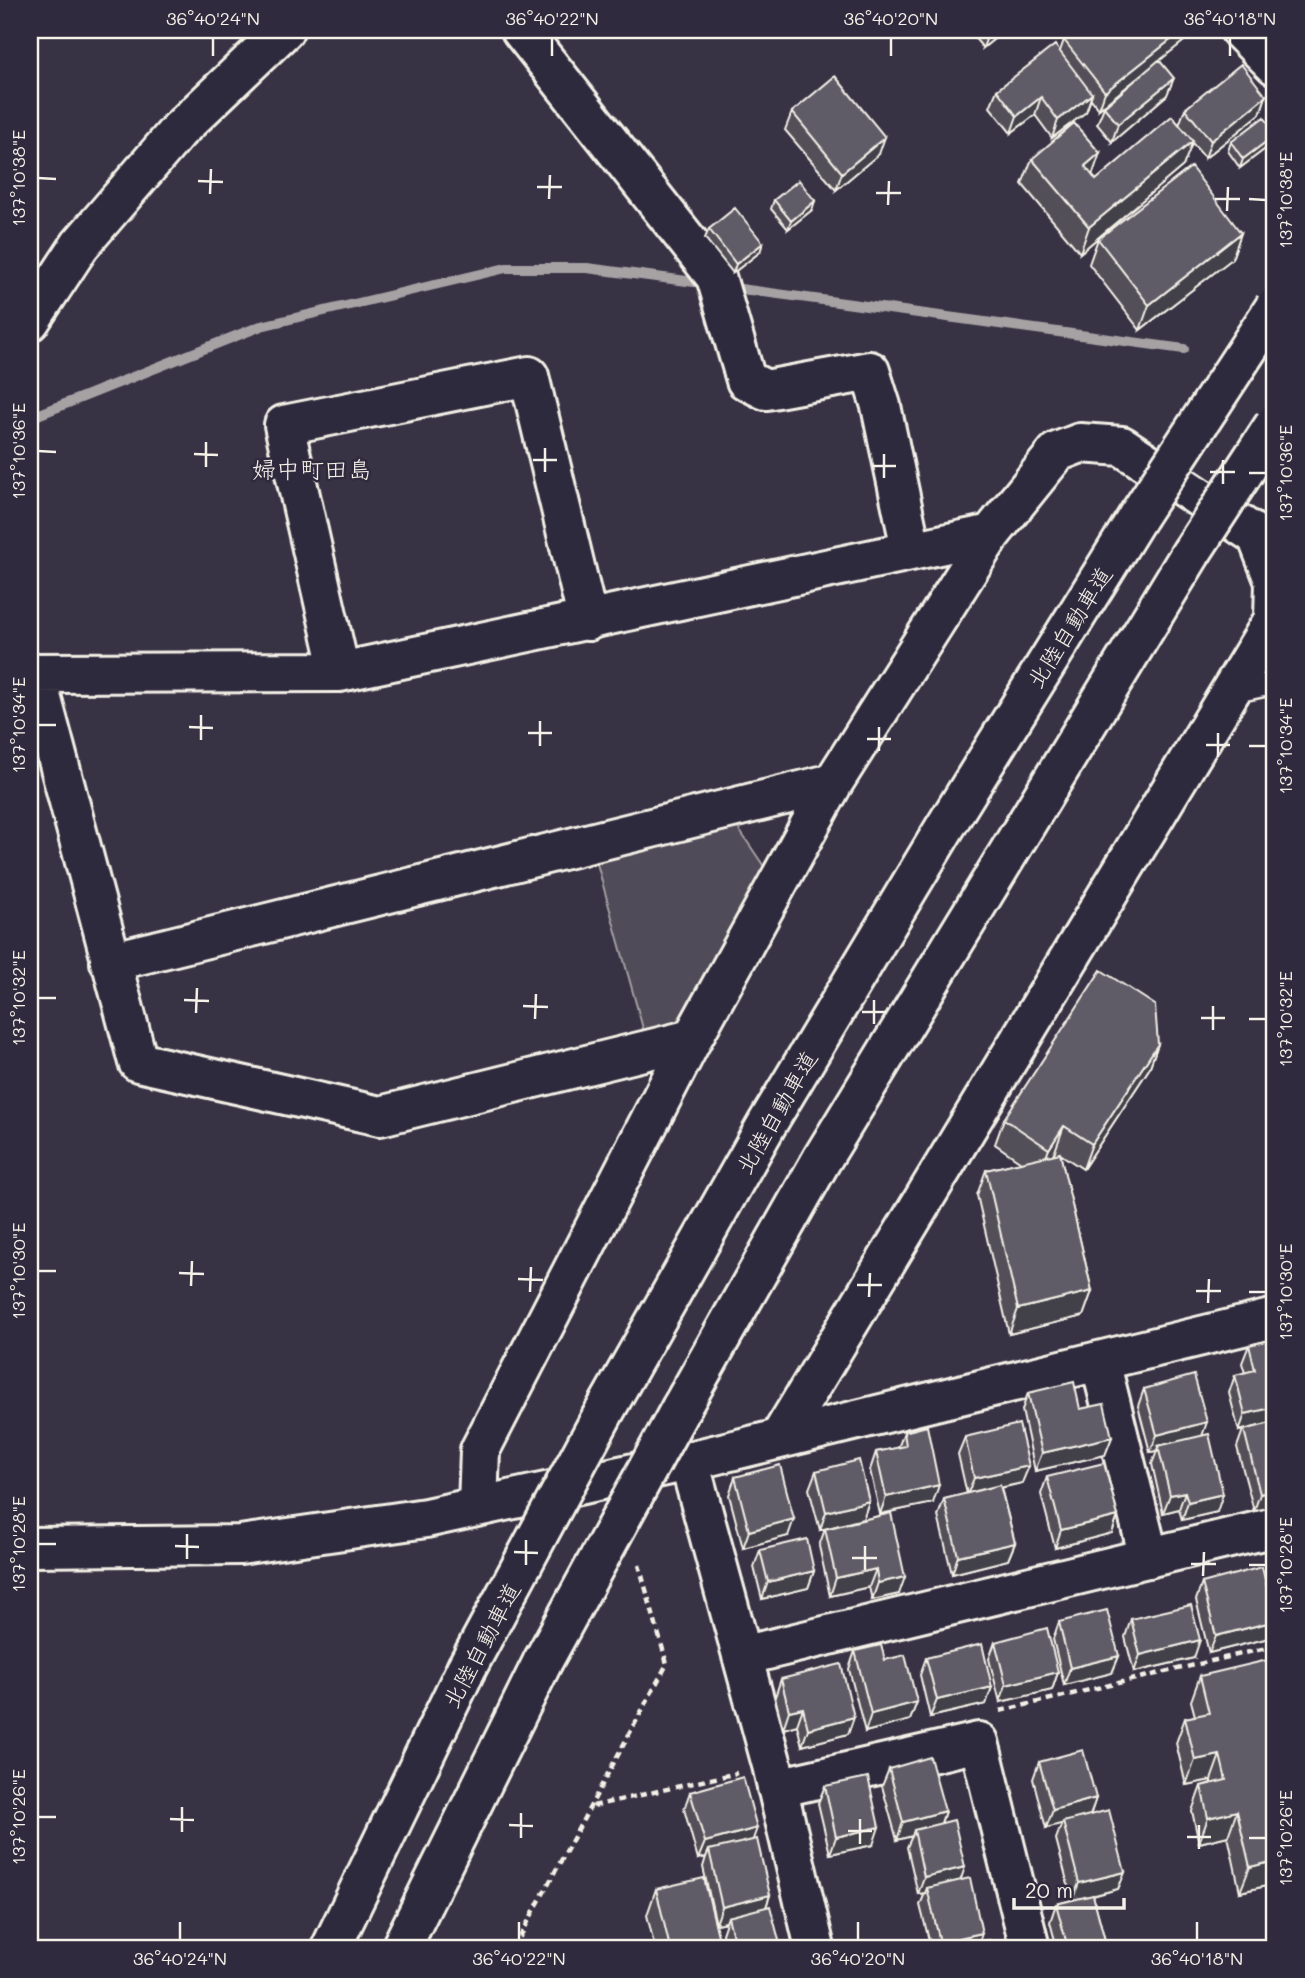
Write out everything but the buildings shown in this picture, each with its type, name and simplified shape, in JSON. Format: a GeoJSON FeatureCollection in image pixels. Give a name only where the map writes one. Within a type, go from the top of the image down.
{"type":"FeatureCollection","features":[{"type":"Feature","properties":{"kind":"main road"},"geometry":{"type":"LineString","coordinates":[[30,321],[80,245],[178,131],[284,30]]}},
{"type":"Feature","properties":{"kind":"main road"},"geometry":{"type":"LineString","coordinates":[[522,30],[716,277],[746,380],[766,390],[870,371],[881,407],[911,549]]}},
{"type":"Feature","properties":{"kind":"main road"},"geometry":{"type":"LineString","coordinates":[[1240,30],[1275,65]]}},
{"type":"Feature","properties":{"kind":"main road","name":"北陸自動車道"},"geometry":{"type":"LineString","coordinates":[[331,1948],[466,1669],[603,1416],[775,1112],[944,829],[1138,516],[1275,307]]}},
{"type":"Feature","properties":{"kind":"main road"},"geometry":{"type":"LineString","coordinates":[[340,672],[284,425],[529,376],[588,621]]}},
{"type":"Feature","properties":{"kind":"main road"},"geometry":{"type":"LineString","coordinates":[[401,1948],[543,1661],[822,1158],[1000,862],[1191,553],[1275,424]]}},
{"type":"Feature","properties":{"kind":"main road"},"geometry":{"type":"LineString","coordinates":[[478,1507],[480,1450],[692,1039],[833,783],[991,534],[1057,452],[1080,443],[1122,446],[1257,536],[1275,582],[1274,619],[1226,694],[779,1439]]}},
{"type":"Feature","properties":{"kind":"main road"},"geometry":{"type":"LineString","coordinates":[[692,1039],[380,1116],[138,1062],[32,673],[340,672],[991,534]]}},
{"type":"Feature","properties":{"kind":"main road"},"geometry":{"type":"LineString","coordinates":[[110,962],[833,783]]}},
{"type":"Feature","properties":{"kind":"main road"},"geometry":{"type":"LineString","coordinates":[[30,1547],[240,1545],[426,1518],[689,1461],[1275,1318]]}},
{"type":"Feature","properties":{"kind":"main road"},"geometry":{"type":"LineString","coordinates":[[1100,1361],[1149,1558]]}},
{"type":"Feature","properties":{"kind":"main road"},"geometry":{"type":"LineString","coordinates":[[689,1461],[775,1776],[815,1948]]}},
{"type":"Feature","properties":{"kind":"main road"},"geometry":{"type":"LineString","coordinates":[[742,1656],[1275,1527]]}},
{"type":"Feature","properties":{"kind":"main road"},"geometry":{"type":"LineString","coordinates":[[775,1776],[979,1742],[1030,1948]]}},
{"type":"Feature","properties":{"kind":"lane"},"geometry":{"type":"LineString","coordinates":[[1226,694],[1275,683]]}},
{"type":"Feature","properties":{"kind":"path"},"geometry":{"type":"LineString","coordinates":[[514,1948],[593,1806],[667,1664],[638,1559]]}},
{"type":"Feature","properties":{"kind":"path"},"geometry":{"type":"LineString","coordinates":[[979,1742],[974,1718],[1275,1646]]}},
{"type":"Feature","properties":{"kind":"path"},"geometry":{"type":"LineString","coordinates":[[593,1806],[775,1776]]}},
{"type":"Feature","properties":{"kind":"shaded area"},"geometry":{"type":"Polygon","coordinates":[[[736,825],[765,868],[679,1019],[666,1028],[644,1032],[596,860],[736,825]]]}},
{"type":"Feature","properties":{"kind":"waterway"},"geometry":{"type":"LineString","coordinates":[[30,418],[261,326],[506,268],[587,268],[710,284]]}},
{"type":"Feature","properties":{"kind":"waterway"},"geometry":{"type":"LineString","coordinates":[[726,287],[1184,349]]}},
{"type":"Feature","properties":{"kind":"district","name":"婦中町田島"},"geometry":{"type":"Point","coordinates":[312,468]}}]}
